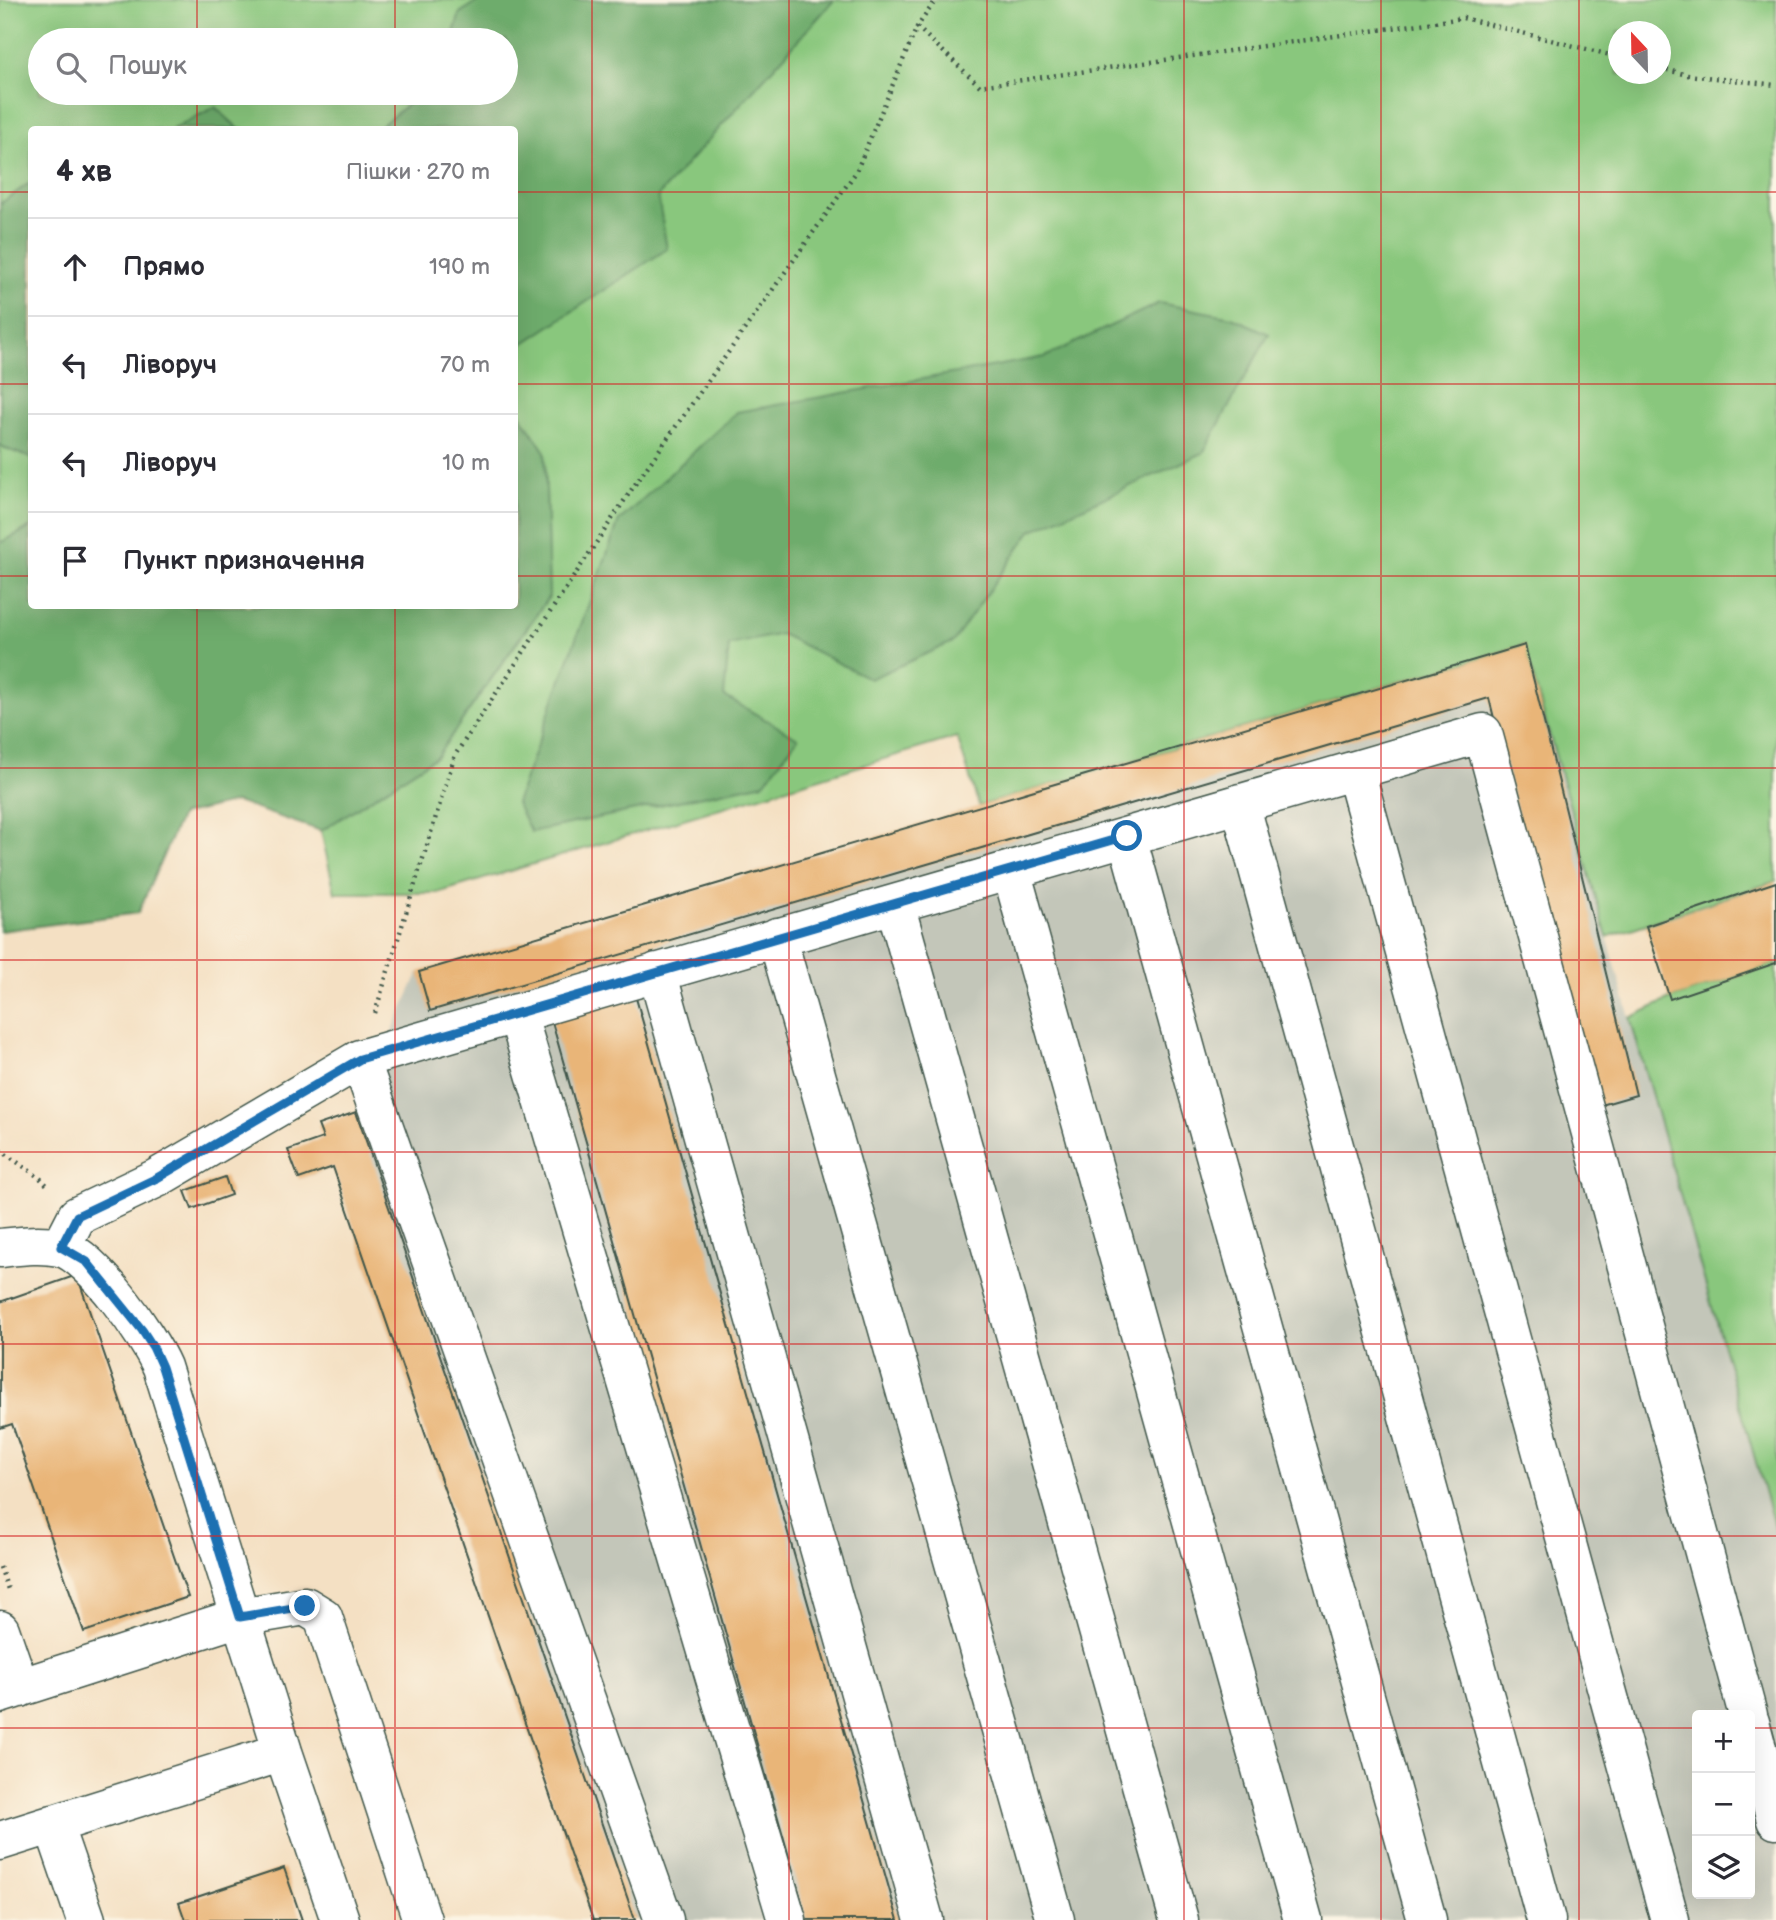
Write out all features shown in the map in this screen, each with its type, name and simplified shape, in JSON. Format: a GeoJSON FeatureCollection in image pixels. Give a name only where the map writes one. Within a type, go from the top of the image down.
{"type":"FeatureCollection","features":[{"type":"Feature","properties":{"kind":"lane"},"geometry":{"type":"LineString","coordinates":[[0,1248],[24,1246],[69,1232],[360,1059],[1483,733],[1747,1710]]}},
{"type":"Feature","properties":{"kind":"lane"},"geometry":{"type":"LineString","coordinates":[[1355,770],[1670,1920]]}},
{"type":"Feature","properties":{"kind":"lane"},"geometry":{"type":"LineString","coordinates":[[1240,803],[1546,1920]]}},
{"type":"Feature","properties":{"kind":"lane"},"geometry":{"type":"LineString","coordinates":[[1127,836],[1427,1920]]}},
{"type":"Feature","properties":{"kind":"lane"},"geometry":{"type":"LineString","coordinates":[[1011,870],[1303,1920]]}},
{"type":"Feature","properties":{"kind":"lane"},"geometry":{"type":"LineString","coordinates":[[895,904],[1179,1920]]}},
{"type":"Feature","properties":{"kind":"lane"},"geometry":{"type":"LineString","coordinates":[[777,937],[1055,1920]]}},
{"type":"Feature","properties":{"kind":"lane"},"geometry":{"type":"LineString","coordinates":[[657,972],[924,1920]]}},
{"type":"Feature","properties":{"kind":"lane"},"geometry":{"type":"LineString","coordinates":[[517,1013],[787,1920]]}},
{"type":"Feature","properties":{"kind":"lane"},"geometry":{"type":"LineString","coordinates":[[360,1059],[664,1920]]}},
{"type":"Feature","properties":{"kind":"lane"},"geometry":{"type":"LineString","coordinates":[[69,1232],[87,1262],[153,1347],[162,1367],[283,1752],[340,1920]]}},
{"type":"Feature","properties":{"kind":"lane"},"geometry":{"type":"LineString","coordinates":[[0,1630],[10,1691],[240,1617],[305,1606],[323,1617],[422,1920]]}},
{"type":"Feature","properties":{"kind":"lane"},"geometry":{"type":"LineString","coordinates":[[1755,1742],[1776,1820]]}},
{"type":"Feature","properties":{"kind":"lane"},"geometry":{"type":"LineString","coordinates":[[0,1841],[283,1752]]}},
{"type":"Feature","properties":{"kind":"lane"},"geometry":{"type":"LineString","coordinates":[[53,1824],[86,1920]]}},
{"type":"Feature","properties":{"kind":"path"},"geometry":{"type":"LineString","coordinates":[[360,1059],[455,755],[638,480],[856,172],[917,27],[936,0]]}},
{"type":"Feature","properties":{"kind":"path"},"geometry":{"type":"LineString","coordinates":[[917,27],[980,86],[1462,18],[1608,54]]}},
{"type":"Feature","properties":{"kind":"path"},"geometry":{"type":"LineString","coordinates":[[1671,71],[1687,75],[1776,85]]}},
{"type":"Feature","properties":{"kind":"path"},"geometry":{"type":"LineString","coordinates":[[0,1150],[40,1178],[69,1232]]}},
{"type":"Feature","properties":{"kind":"shaded area"},"geometry":{"type":"Polygon","coordinates":[[[1525,645],[1776,1537],[1776,1920],[593,1920],[333,1168],[299,1179],[288,1150],[323,1138],[318,1125],[356,1112],[419,972],[1525,645]]]}},
{"type":"Feature","properties":{"kind":"green space"},"geometry":{"type":"Polygon","coordinates":[[[0,0],[480,0],[460,13],[456,28],[28,28],[28,105],[407,105],[381,126],[236,126],[215,107],[179,126],[28,126],[28,184],[0,204],[0,0]]]}},
{"type":"Feature","properties":{"kind":"green space"},"geometry":{"type":"Polygon","coordinates":[[[480,0],[834,0],[658,196],[667,249],[518,347],[518,126],[381,126],[407,105],[518,105],[518,28],[456,28],[460,13],[480,0]]]}},
{"type":"Feature","properties":{"kind":"green space"},"geometry":{"type":"Polygon","coordinates":[[[834,0],[1776,0],[1776,881],[1607,937],[1524,645],[979,806],[957,737],[437,893],[335,893],[321,831],[437,756],[549,597],[545,452],[518,412],[518,347],[666,249],[658,196],[834,0]]]}},
{"type":"Feature","properties":{"kind":"green space"},"geometry":{"type":"Polygon","coordinates":[[[215,107],[236,126],[179,126],[215,107]]]}},
{"type":"Feature","properties":{"kind":"green space"},"geometry":{"type":"Polygon","coordinates":[[[28,184],[28,457],[0,444],[0,204],[28,184]]]}},
{"type":"Feature","properties":{"kind":"green space"},"geometry":{"type":"Polygon","coordinates":[[[1159,303],[1232,317],[1269,334],[1203,453],[1031,531],[953,642],[870,679],[781,634],[729,645],[724,696],[798,738],[764,783],[531,832],[516,803],[619,521],[737,412],[1045,357],[1159,303]]]}},
{"type":"Feature","properties":{"kind":"green space"},"geometry":{"type":"Polygon","coordinates":[[[518,412],[545,452],[549,596],[437,756],[321,831],[236,802],[181,815],[138,913],[0,931],[0,543],[28,529],[28,609],[518,609],[518,412]]]}},
{"type":"Feature","properties":{"kind":"green space"},"geometry":{"type":"Polygon","coordinates":[[[0,444],[28,457],[28,529],[0,543],[0,444]]]}},
{"type":"Feature","properties":{"kind":"green space"},"geometry":{"type":"Polygon","coordinates":[[[1776,963],[1776,1533],[1630,1018],[1670,999],[1776,963]]]}},
{"type":"Feature","properties":{"kind":"building"},"geometry":{"type":"Polygon","coordinates":[[[1525,645],[1636,1095],[1591,1108],[1489,698],[430,1011],[419,972],[1525,645]]]}},
{"type":"Feature","properties":{"kind":"building"},"geometry":{"type":"Polygon","coordinates":[[[1776,882],[1776,963],[1670,999],[1646,926],[1776,882]]]}},
{"type":"Feature","properties":{"kind":"building"},"geometry":{"type":"Polygon","coordinates":[[[634,991],[898,1920],[807,1920],[550,1015],[634,991]]]}},
{"type":"Feature","properties":{"kind":"building"},"geometry":{"type":"Polygon","coordinates":[[[356,1112],[635,1920],[593,1920],[333,1167],[299,1179],[288,1150],[323,1138],[318,1125],[356,1112]]]}},
{"type":"Feature","properties":{"kind":"building"},"geometry":{"type":"Polygon","coordinates":[[[225,1177],[231,1195],[192,1209],[185,1191],[225,1177]]]}},
{"type":"Feature","properties":{"kind":"building"},"geometry":{"type":"Polygon","coordinates":[[[77,1275],[188,1597],[84,1632],[12,1424],[0,1428],[0,1302],[77,1275]]]}},
{"type":"Feature","properties":{"kind":"building"},"geometry":{"type":"Polygon","coordinates":[[[284,1868],[302,1920],[185,1920],[179,1903],[284,1868]]]}},
{"type":"Feature","properties":{"kind":"route"},"geometry":{"type":"LineString","coordinates":[[305,1606],[240,1617],[162,1367],[153,1347],[87,1262],[61,1247],[77,1216],[157,1178],[360,1059],[1127,836]]}}]}
